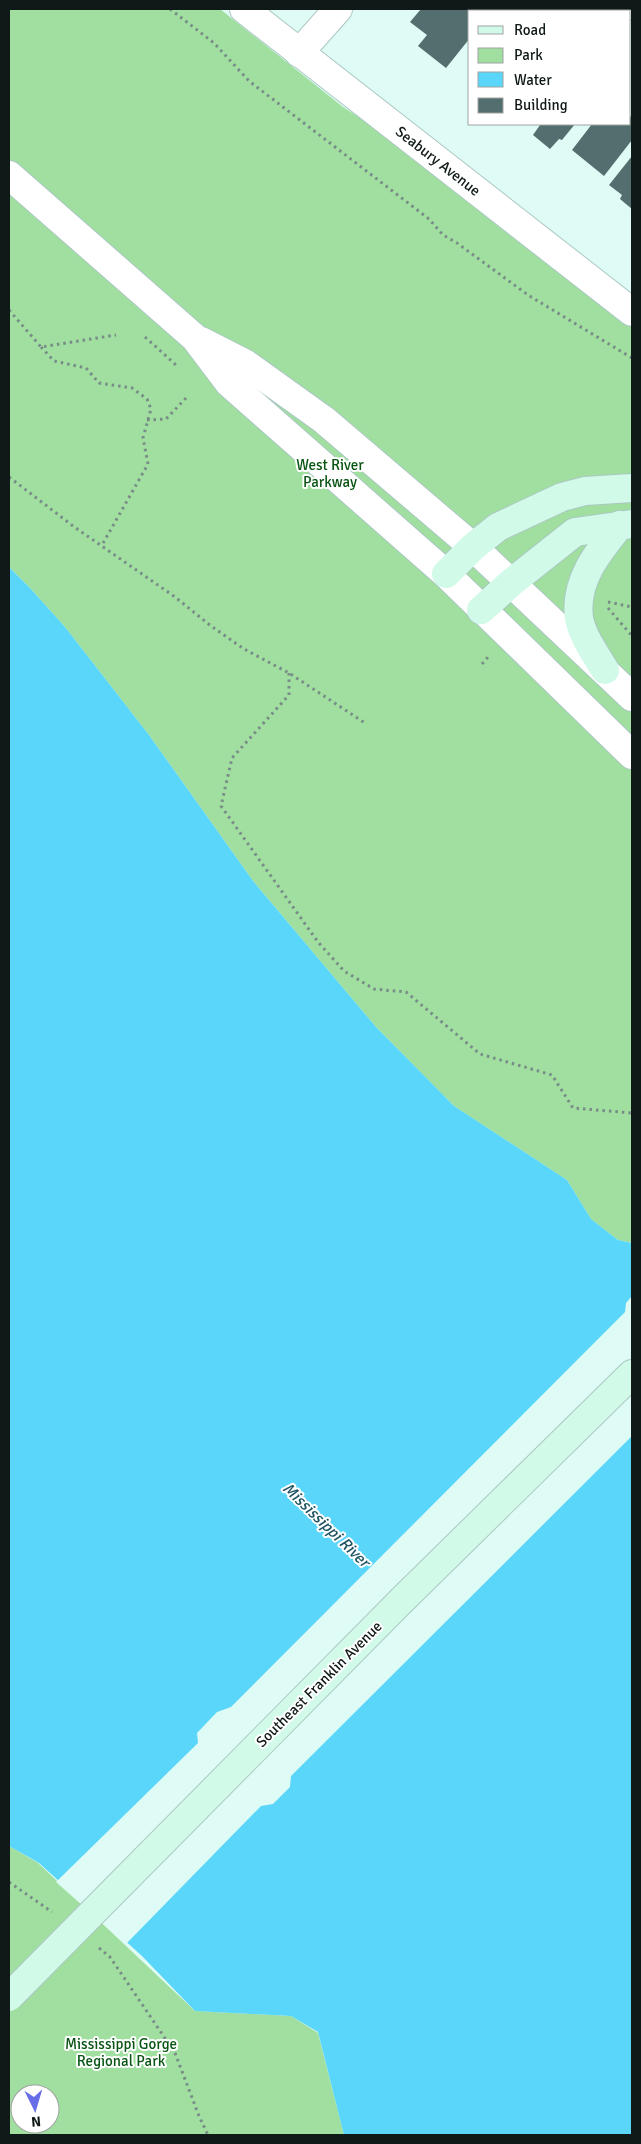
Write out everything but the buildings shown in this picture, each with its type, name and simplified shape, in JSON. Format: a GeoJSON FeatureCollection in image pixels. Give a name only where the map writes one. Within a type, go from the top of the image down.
{"type":"FeatureCollection","features":[{"type":"Feature","properties":{"kind":"street","name":"Seabury Avenue"},"geometry":{"type":"LineString","coordinates":[[244,9],[632,312]]}},
{"type":"Feature","properties":{"kind":"street"},"geometry":{"type":"LineString","coordinates":[[299,53],[338,9]]}},
{"type":"Feature","properties":{"kind":"street"},"geometry":{"type":"LineString","coordinates":[[9,175],[195,338],[229,382],[446,574],[632,755]]}},
{"type":"Feature","properties":{"kind":"street"},"geometry":{"type":"LineString","coordinates":[[195,338],[246,364],[324,420],[474,547],[632,697]]}},
{"type":"Feature","properties":{"kind":"street"},"geometry":{"type":"LineString","coordinates":[[446,574],[498,526],[562,497],[585,491],[632,488]]}},
{"type":"Feature","properties":{"kind":"street"},"geometry":{"type":"LineString","coordinates":[[481,610],[512,582],[575,532],[626,524]]}},
{"type":"Feature","properties":{"kind":"street"},"geometry":{"type":"LineString","coordinates":[[605,670],[588,642],[579,619],[580,595],[588,567],[626,524]]}},
{"type":"Feature","properties":{"kind":"street","name":"Southeast Franklin Avenue"},"geometry":{"type":"LineString","coordinates":[[9,1997],[402,1600],[632,1374]]}},
{"type":"Feature","properties":{"kind":"path"},"geometry":{"type":"LineString","coordinates":[[170,9],[214,43],[249,81],[429,219],[443,235],[457,243],[528,295],[632,358]]}},
{"type":"Feature","properties":{"kind":"path"},"geometry":{"type":"LineString","coordinates":[[9,310],[54,361],[86,368],[99,383],[132,388],[147,399],[151,409],[143,438],[148,464],[102,546]]}},
{"type":"Feature","properties":{"kind":"path"},"geometry":{"type":"LineString","coordinates":[[41,347],[116,335]]}},
{"type":"Feature","properties":{"kind":"path"},"geometry":{"type":"LineString","coordinates":[[147,420],[166,418],[186,398]]}},
{"type":"Feature","properties":{"kind":"path"},"geometry":{"type":"LineString","coordinates":[[9,477],[102,546],[176,597],[211,626],[244,649],[288,673],[365,723]]}},
{"type":"Feature","properties":{"kind":"path"},"geometry":{"type":"LineString","coordinates":[[632,607],[602,600],[632,636]]}},
{"type":"Feature","properties":{"kind":"path"},"geometry":{"type":"LineString","coordinates":[[288,673],[289,695],[232,758],[220,806],[318,942],[344,971],[374,989],[406,992],[480,1054],[552,1075],[573,1108],[632,1113]]}},
{"type":"Feature","properties":{"kind":"path"},"geometry":{"type":"LineString","coordinates":[[9,1882],[57,1916]]}},
{"type":"Feature","properties":{"kind":"path"},"geometry":{"type":"LineString","coordinates":[[95,1945],[110,1957],[175,2053],[208,2135]]}},
{"type":"Feature","properties":{"kind":"green space","name":"West River Parkway"},"geometry":{"type":"Polygon","coordinates":[[[9,9],[220,9],[343,107],[396,141],[632,327],[632,1243],[618,1240],[591,1219],[567,1180],[454,1106],[376,1027],[253,881],[149,735],[65,627],[9,567],[9,9]]]}},
{"type":"Feature","properties":{"kind":"green space","name":"Mississippi Gorge Regional Park"},"geometry":{"type":"Polygon","coordinates":[[[9,1846],[38,1863],[195,2011],[291,2016],[318,2033],[344,2135],[9,2135],[9,1846]]]}},
{"type":"Feature","properties":{"kind":"water","name":"Mississippi River"},"geometry":{"type":"Polygon","coordinates":[[[9,567],[65,627],[149,735],[253,881],[376,1027],[454,1106],[567,1180],[591,1219],[618,1240],[632,1243],[632,2135],[344,2135],[318,2032],[291,2016],[195,2011],[142,1956],[39,1863],[9,1846],[9,567]]]}},
{"type":"Feature","properties":{"kind":"pier"},"geometry":{"type":"Polygon","coordinates":[[[632,1296],[632,1436],[291,1776],[290,1787],[273,1804],[261,1806],[126,1944],[56,1882],[198,1743],[197,1733],[217,1712],[231,1707],[625,1312],[626,1303],[632,1296]]]}}]}
